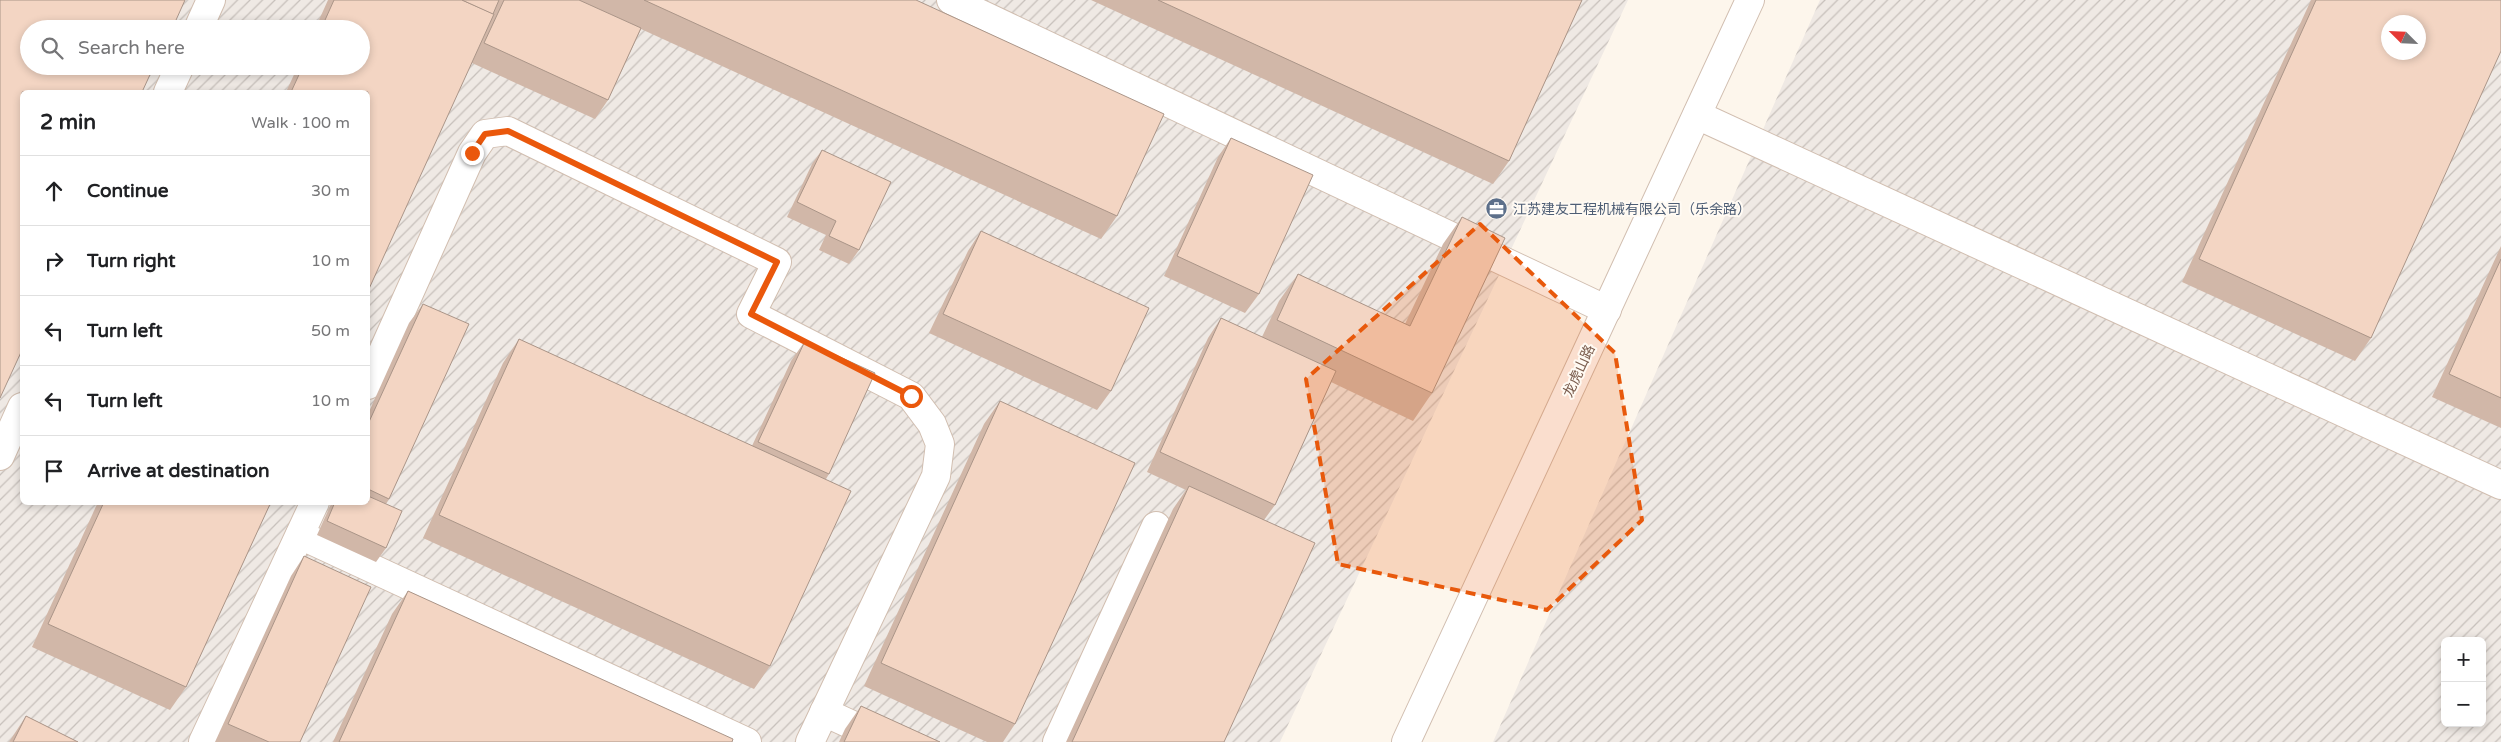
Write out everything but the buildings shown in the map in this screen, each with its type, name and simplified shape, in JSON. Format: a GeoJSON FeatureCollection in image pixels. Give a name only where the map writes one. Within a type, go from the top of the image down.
{"type":"FeatureCollection","features":[{"type":"Feature","properties":{"kind":"street"},"geometry":{"type":"LineString","coordinates":[[202,20],[211,0]]}},
{"type":"Feature","properties":{"kind":"street"},"geometry":{"type":"LineString","coordinates":[[951,0],[1608,310]]}},
{"type":"Feature","properties":{"kind":"street","name":"龙虎山路"},"geometry":{"type":"LineString","coordinates":[[1406,742],[1608,310],[1750,0]]}},
{"type":"Feature","properties":{"kind":"street"},"geometry":{"type":"LineString","coordinates":[[169,90],[176,75]]}},
{"type":"Feature","properties":{"kind":"street"},"geometry":{"type":"LineString","coordinates":[[1697,114],[2501,485]]}},
{"type":"Feature","properties":{"kind":"street"},"geometry":{"type":"LineString","coordinates":[[370,381],[472,153],[485,134],[508,131],[777,262],[751,314],[911,396],[932,424],[940,444],[936,476],[810,742]]}},
{"type":"Feature","properties":{"kind":"street"},"geometry":{"type":"LineString","coordinates":[[0,456],[20,411]]}},
{"type":"Feature","properties":{"kind":"street"},"geometry":{"type":"LineString","coordinates":[[203,742],[314,505]]}},
{"type":"Feature","properties":{"kind":"street"},"geometry":{"type":"LineString","coordinates":[[1057,742],[1156,526]]}},
{"type":"Feature","properties":{"kind":"street"},"geometry":{"type":"LineString","coordinates":[[300,535],[747,742]]}},
{"type":"Feature","properties":{"kind":"street"},"geometry":{"type":"LineString","coordinates":[[824,712],[890,742]]}},
{"type":"Feature","properties":{"kind":"highlighted area"},"geometry":{"type":"Polygon","coordinates":[[[1480,224],[1615,353],[1642,520],[1547,610],[1338,564],[1306,379],[1480,224]]]}},
{"type":"Feature","properties":{"kind":"shaded area"},"geometry":{"type":"Polygon","coordinates":[[[0,0],[1628,0],[1280,742],[0,742],[0,0]]]}},
{"type":"Feature","properties":{"kind":"shaded area"},"geometry":{"type":"Polygon","coordinates":[[[1820,0],[2501,0],[2501,742],[1493,742],[1820,0]]]}},
{"type":"Feature","properties":{"kind":"place","name":"江苏建友工程机械有限公司（乐余路）"},"geometry":{"type":"Point","coordinates":[1497,209]}},
{"type":"Feature","properties":{"kind":"route"},"geometry":{"type":"LineString","coordinates":[[472,153],[485,134],[508,131],[777,262],[751,314],[911,396]]}}]}
